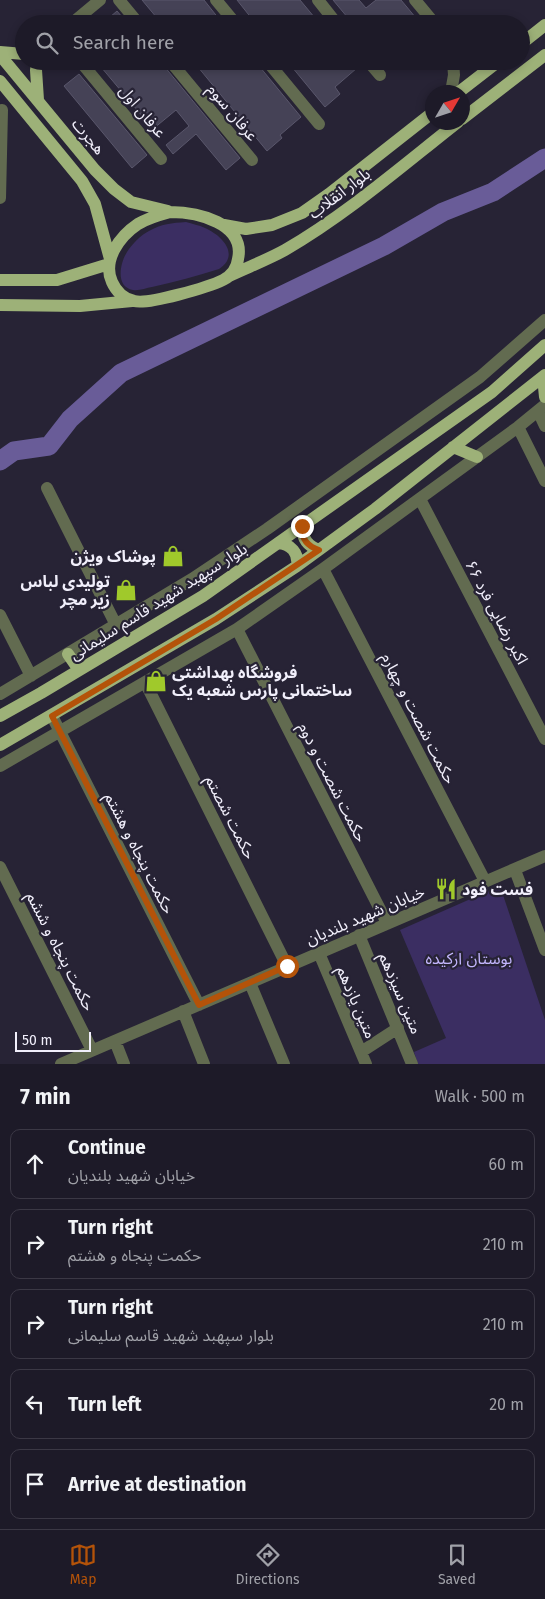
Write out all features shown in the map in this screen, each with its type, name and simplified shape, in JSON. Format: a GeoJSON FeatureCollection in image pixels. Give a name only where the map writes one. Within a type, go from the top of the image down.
{"type":"FeatureCollection","features":[{"type":"Feature","properties":{"kind":"main road"},"geometry":{"type":"LineString","coordinates":[[530,37],[545,26]]}},
{"type":"Feature","properties":{"kind":"main road"},"geometry":{"type":"LineString","coordinates":[[0,53],[15,54]]}},
{"type":"Feature","properties":{"kind":"main road","name":"هجرت"},"geometry":{"type":"LineString","coordinates":[[0,53],[96,170],[114,188],[131,202],[170,212]]}},
{"type":"Feature","properties":{"kind":"main road"},"geometry":{"type":"LineString","coordinates":[[530,66],[545,54]]}},
{"type":"Feature","properties":{"kind":"main road"},"geometry":{"type":"LineString","coordinates":[[36,70],[38,100]]}},
{"type":"Feature","properties":{"kind":"main road"},"geometry":{"type":"LineString","coordinates":[[468,85],[487,70]]}},
{"type":"Feature","properties":{"kind":"main road"},"geometry":{"type":"LineString","coordinates":[[470,113],[525,70]]}},
{"type":"Feature","properties":{"kind":"main road","name":"هجرت"},"geometry":{"type":"LineString","coordinates":[[0,81],[82,181],[95,204],[110,262]]}},
{"type":"Feature","properties":{"kind":"main road","name":"بلوار انقلاب"},"geometry":{"type":"LineString","coordinates":[[220,224],[246,229],[272,225],[302,213],[425,119]]}},
{"type":"Feature","properties":{"kind":"main road","name":"بلوار انقلاب"},"geometry":{"type":"LineString","coordinates":[[229,276],[283,251],[314,232],[448,130]]}},
{"type":"Feature","properties":{"kind":"main road"},"geometry":{"type":"LineString","coordinates":[[0,305],[80,306],[133,301],[141,302],[182,293],[223,280],[229,276],[238,263],[239,247],[232,233],[204,216],[187,212],[170,212],[153,216],[138,224],[125,235],[115,249],[110,262],[110,280],[114,287],[126,298],[133,301]]}},
{"type":"Feature","properties":{"kind":"main road"},"geometry":{"type":"LineString","coordinates":[[0,280],[57,280],[110,262]]}},
{"type":"Feature","properties":{"kind":"main road","name":"بلوار سپهبد شهید قاسم سلیمانی"},"geometry":{"type":"LineString","coordinates":[[0,716],[203,596],[492,392],[545,345]]}},
{"type":"Feature","properties":{"kind":"main road"},"geometry":{"type":"LineString","coordinates":[[544,376],[545,397]]}},
{"type":"Feature","properties":{"kind":"main road"},"geometry":{"type":"LineString","coordinates":[[0,746],[216,619],[297,566],[375,509],[544,376]]}},
{"type":"Feature","properties":{"kind":"main road"},"geometry":{"type":"LineString","coordinates":[[453,447],[477,457]]}},
{"type":"Feature","properties":{"kind":"main road"},"geometry":{"type":"LineString","coordinates":[[302,526],[303,537],[309,545],[319,550]]}},
{"type":"Feature","properties":{"kind":"main road"},"geometry":{"type":"LineString","coordinates":[[278,542],[287,544],[294,550],[297,557],[297,566]]}},
{"type":"Feature","properties":{"kind":"main road"},"geometry":{"type":"LineString","coordinates":[[68,654],[79,670]]}},
{"type":"Feature","properties":{"kind":"street"},"geometry":{"type":"LineString","coordinates":[[82,15],[100,0]]}},
{"type":"Feature","properties":{"kind":"street"},"geometry":{"type":"LineString","coordinates":[[119,0],[132,15]]}},
{"type":"Feature","properties":{"kind":"street"},"geometry":{"type":"LineString","coordinates":[[216,0],[228,15]]}},
{"type":"Feature","properties":{"kind":"street"},"geometry":{"type":"LineString","coordinates":[[318,0],[330,15]]}},
{"type":"Feature","properties":{"kind":"street"},"geometry":{"type":"LineString","coordinates":[[415,0],[428,15]]}},
{"type":"Feature","properties":{"kind":"street","name":"عرفان اول"},"geometry":{"type":"LineString","coordinates":[[87,70],[161,159]]}},
{"type":"Feature","properties":{"kind":"street","name":"عرفان سوم"},"geometry":{"type":"LineString","coordinates":[[177,70],[252,160]]}},
{"type":"Feature","properties":{"kind":"street"},"geometry":{"type":"LineString","coordinates":[[274,70],[319,124]]}},
{"type":"Feature","properties":{"kind":"street"},"geometry":{"type":"LineString","coordinates":[[376,70],[380,75]]}},
{"type":"Feature","properties":{"kind":"street"},"geometry":{"type":"LineString","coordinates":[[452,85],[454,70]]}},
{"type":"Feature","properties":{"kind":"street"},"geometry":{"type":"LineString","coordinates":[[0,198],[1,110],[26,112]]}},
{"type":"Feature","properties":{"kind":"street"},"geometry":{"type":"LineString","coordinates":[[0,694],[192,579],[267,529],[480,377],[545,320]]}},
{"type":"Feature","properties":{"kind":"street"},"geometry":{"type":"LineString","coordinates":[[0,766],[237,629],[420,499],[541,408],[545,426]]}},
{"type":"Feature","properties":{"kind":"street"},"geometry":{"type":"LineString","coordinates":[[518,427],[544,475]]}},
{"type":"Feature","properties":{"kind":"street"},"geometry":{"type":"LineString","coordinates":[[47,488],[116,624]]}},
{"type":"Feature","properties":{"kind":"street","name":"۶۶ اکبر رضایی فرد"},"geometry":{"type":"LineString","coordinates":[[420,499],[545,739]]}},
{"type":"Feature","properties":{"kind":"street","name":"حکمت شصت و چهارم"},"geometry":{"type":"LineString","coordinates":[[323,569],[485,881]]}},
{"type":"Feature","properties":{"kind":"street"},"geometry":{"type":"LineString","coordinates":[[0,615],[31,676]]}},
{"type":"Feature","properties":{"kind":"street","name":"حکمت شصت و دوم"},"geometry":{"type":"LineString","coordinates":[[237,629],[387,923]]}},
{"type":"Feature","properties":{"kind":"street","name":"حکمت شصتم"},"geometry":{"type":"LineString","coordinates":[[145,682],[287,966]]}},
{"type":"Feature","properties":{"kind":"street","name":"حکمت پنجاه و هشتم"},"geometry":{"type":"LineString","coordinates":[[52,716],[199,1005]]}},
{"type":"Feature","properties":{"kind":"street","name":"خیابان شهید بلندیان"},"geometry":{"type":"LineString","coordinates":[[61,1064],[75,1061],[92,1050],[545,856]]}},
{"type":"Feature","properties":{"kind":"street","name":"حکمت پنجاه و ششم"},"geometry":{"type":"LineString","coordinates":[[0,867],[92,1050]]}},
{"type":"Feature","properties":{"kind":"street"},"geometry":{"type":"LineString","coordinates":[[515,870],[545,950]]}},
{"type":"Feature","properties":{"kind":"street","name":"متین سیزدهم"},"geometry":{"type":"LineString","coordinates":[[359,935],[412,1064]]}},
{"type":"Feature","properties":{"kind":"street","name":"متین یازدهم"},"geometry":{"type":"LineString","coordinates":[[319,953],[363,1058]]}},
{"type":"Feature","properties":{"kind":"street"},"geometry":{"type":"LineString","coordinates":[[250,983],[284,1064]]}},
{"type":"Feature","properties":{"kind":"street"},"geometry":{"type":"LineString","coordinates":[[183,1012],[204,1064]]}},
{"type":"Feature","properties":{"kind":"street"},"geometry":{"type":"LineString","coordinates":[[363,1058],[398,1028]]}},
{"type":"Feature","properties":{"kind":"street"},"geometry":{"type":"LineString","coordinates":[[115,1041],[124,1064]]}},
{"type":"Feature","properties":{"kind":"green space"},"geometry":{"type":"Polygon","coordinates":[[[186,222],[212,231],[223,241],[229,252],[225,264],[219,269],[169,283],[138,290],[127,288],[121,280],[121,268],[122,262],[134,243],[146,233],[158,227],[171,223],[186,222]]]}},
{"type":"Feature","properties":{"kind":"green space","name":"بوستان ارکیده"},"geometry":{"type":"Polygon","coordinates":[[[500,886],[545,1020],[545,1064],[418,1064],[414,1052],[446,1038],[400,930],[500,886]]]}},
{"type":"Feature","properties":{"kind":"building"},"geometry":{"type":"Polygon","coordinates":[[[142,0],[204,0],[216,15],[154,15],[142,0]]]}},
{"type":"Feature","properties":{"kind":"building"},"geometry":{"type":"Polygon","coordinates":[[[237,0],[300,0],[312,15],[249,15],[237,0]]]}},
{"type":"Feature","properties":{"kind":"building"},"geometry":{"type":"Polygon","coordinates":[[[333,0],[359,0],[366,8],[376,0],[401,0],[414,15],[346,15],[333,0]]]}},
{"type":"Feature","properties":{"kind":"building"},"geometry":{"type":"Polygon","coordinates":[[[117,11],[120,15],[112,15],[117,11]]]}},
{"type":"Feature","properties":{"kind":"building"},"geometry":{"type":"Polygon","coordinates":[[[104,70],[167,70],[240,158],[226,170],[196,134],[173,154],[166,145],[189,126],[176,110],[153,129],[104,70]]]}},
{"type":"Feature","properties":{"kind":"building"},"geometry":{"type":"Polygon","coordinates":[[[200,70],[262,70],[301,117],[280,135],[282,138],[267,151],[200,70]]]}},
{"type":"Feature","properties":{"kind":"building"},"geometry":{"type":"Polygon","coordinates":[[[294,70],[355,70],[335,87],[340,94],[325,107],[294,70]]]}},
{"type":"Feature","properties":{"kind":"building"},"geometry":{"type":"Polygon","coordinates":[[[79,74],[147,155],[132,168],[64,86],[79,74]]]}},
{"type":"Feature","properties":{"kind":"waterway"},"geometry":{"type":"LineString","coordinates":[[0,461],[14,451],[49,446],[70,419],[121,373],[384,246],[443,212],[493,192],[545,158]]}},
{"type":"Feature","properties":{"kind":"place","name":"پوشاک ویژن"},"geometry":{"type":"Point","coordinates":[173,556]}},
{"type":"Feature","properties":{"kind":"place","name":"تولیدی لباس زیر مچر"},"geometry":{"type":"Point","coordinates":[126,590]}},
{"type":"Feature","properties":{"kind":"place","name":"فروشگاه بهداشتی ساختمانی پارس شعبه یک"},"geometry":{"type":"Point","coordinates":[156,681]}},
{"type":"Feature","properties":{"kind":"place","name":"فست فود"},"geometry":{"type":"Point","coordinates":[446,889]}},
{"type":"Feature","properties":{"kind":"route"},"geometry":{"type":"LineString","coordinates":[[287,966],[199,1005],[52,716],[216,619],[319,550],[309,545],[303,537],[302,526]]}}]}
